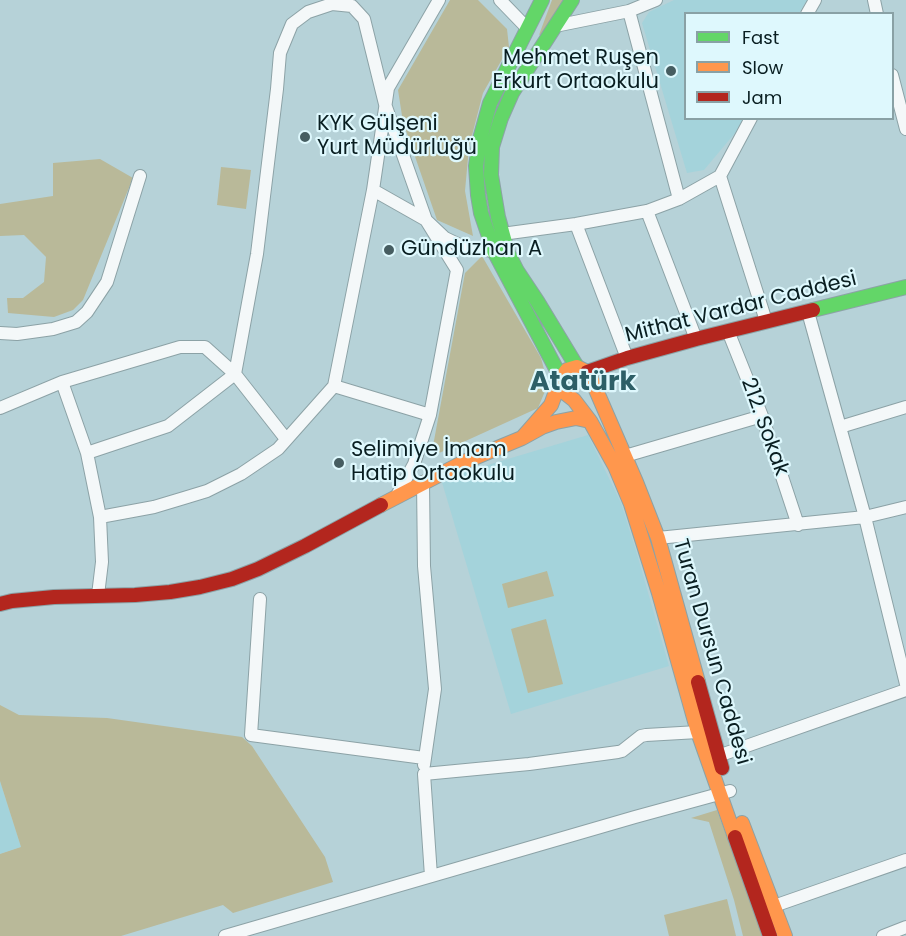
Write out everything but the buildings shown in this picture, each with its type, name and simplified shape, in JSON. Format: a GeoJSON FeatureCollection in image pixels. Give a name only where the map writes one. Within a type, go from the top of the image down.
{"type":"FeatureCollection","features":[{"type":"Feature","properties":{"kind":"main road"},"geometry":{"type":"LineString","coordinates":[[542,0],[490,103],[480,139],[476,166],[478,195],[481,213],[494,251],[561,378],[560,384],[564,393],[574,400]]}},
{"type":"Feature","properties":{"kind":"main road","name":"Turan Dursun Caddesi"},"geometry":{"type":"LineString","coordinates":[[572,0],[513,93],[501,118],[492,147],[491,175],[496,208],[508,253],[517,271],[585,373],[625,456],[658,538],[718,756],[724,792],[771,936]]}},
{"type":"Feature","properties":{"kind":"main road","name":"Mithat Vardar Caddesi"},"geometry":{"type":"LineString","coordinates":[[585,373],[627,358],[696,339],[906,287]]}},
{"type":"Feature","properties":{"kind":"main road"},"geometry":{"type":"LineString","coordinates":[[0,604],[54,597],[170,592],[232,579],[258,569],[423,482],[526,432],[574,400],[586,395],[591,387],[585,373],[567,370],[561,378],[551,405],[526,432]]}},
{"type":"Feature","properties":{"kind":"main road","name":"Turan Dursun Caddesi"},"geometry":{"type":"LineString","coordinates":[[574,400],[590,421],[615,466],[631,504],[698,732],[785,936]]}},
{"type":"Feature","properties":{"kind":"main road"},"geometry":{"type":"LineString","coordinates":[[526,432],[576,418],[590,421]]}},
{"type":"Feature","properties":{"kind":"street"},"geometry":{"type":"LineString","coordinates":[[100,518],[154,507],[207,491],[241,474],[278,449],[333,386],[373,190],[388,88],[439,0]]}},
{"type":"Feature","properties":{"kind":"street"},"geometry":{"type":"LineString","coordinates":[[500,0],[528,29]]}},
{"type":"Feature","properties":{"kind":"street"},"geometry":{"type":"LineString","coordinates":[[555,26],[629,11],[655,0]]}},
{"type":"Feature","properties":{"kind":"street"},"geometry":{"type":"LineString","coordinates":[[87,453],[168,426],[235,374],[257,254],[280,53],[292,24],[308,12],[332,4],[352,6],[364,19],[385,104],[426,220],[457,270],[430,415],[414,464],[396,497]]}},
{"type":"Feature","properties":{"kind":"street"},"geometry":{"type":"LineString","coordinates":[[629,11],[679,199]]}},
{"type":"Feature","properties":{"kind":"street"},"geometry":{"type":"LineString","coordinates":[[894,83],[906,129]]}},
{"type":"Feature","properties":{"kind":"street"},"geometry":{"type":"LineString","coordinates":[[502,234],[647,211],[679,199],[720,176],[750,120]]}},
{"type":"Feature","properties":{"kind":"street"},"geometry":{"type":"LineString","coordinates":[[720,176],[766,321]]}},
{"type":"Feature","properties":{"kind":"street"},"geometry":{"type":"LineString","coordinates":[[0,333],[53,329],[76,322],[87,312],[107,282],[140,177]]}},
{"type":"Feature","properties":{"kind":"street"},"geometry":{"type":"LineString","coordinates":[[373,190],[426,220],[445,238],[466,248],[494,251]]}},
{"type":"Feature","properties":{"kind":"street"},"geometry":{"type":"LineString","coordinates":[[647,211],[696,339]]}},
{"type":"Feature","properties":{"kind":"street"},"geometry":{"type":"LineString","coordinates":[[576,224],[627,358]]}},
{"type":"Feature","properties":{"kind":"street"},"geometry":{"type":"LineString","coordinates":[[808,312],[865,517],[906,684]]}},
{"type":"Feature","properties":{"kind":"street","name":"212. Sokak"},"geometry":{"type":"LineString","coordinates":[[728,331],[762,416],[798,525]]}},
{"type":"Feature","properties":{"kind":"street"},"geometry":{"type":"LineString","coordinates":[[0,408],[62,382],[180,347],[205,347],[235,374],[286,439]]}},
{"type":"Feature","properties":{"kind":"street"},"geometry":{"type":"LineString","coordinates":[[62,382],[87,453],[100,518],[102,562],[98,595]]}},
{"type":"Feature","properties":{"kind":"street"},"geometry":{"type":"LineString","coordinates":[[333,386],[430,415]]}},
{"type":"Feature","properties":{"kind":"street"},"geometry":{"type":"LineString","coordinates":[[840,427],[906,407]]}},
{"type":"Feature","properties":{"kind":"street"},"geometry":{"type":"LineString","coordinates":[[625,456],[762,416]]}},
{"type":"Feature","properties":{"kind":"street"},"geometry":{"type":"LineString","coordinates":[[423,482],[424,566],[435,689],[423,774],[431,876]]}},
{"type":"Feature","properties":{"kind":"street"},"geometry":{"type":"LineString","coordinates":[[658,538],[865,517],[906,507]]}},
{"type":"Feature","properties":{"kind":"street"},"geometry":{"type":"LineString","coordinates":[[260,599],[251,735],[424,758]]}},
{"type":"Feature","properties":{"kind":"street"},"geometry":{"type":"LineString","coordinates":[[718,756],[906,690]]}},
{"type":"Feature","properties":{"kind":"street"},"geometry":{"type":"LineString","coordinates":[[423,774],[529,764],[618,752],[641,736],[698,732]]}},
{"type":"Feature","properties":{"kind":"street"},"geometry":{"type":"LineString","coordinates":[[225,936],[724,792]]}},
{"type":"Feature","properties":{"kind":"street"},"geometry":{"type":"LineString","coordinates":[[774,906],[906,860]]}},
{"type":"Feature","properties":{"kind":"street"},"geometry":{"type":"LineString","coordinates":[[883,936],[906,927]]}},
{"type":"Feature","properties":{"kind":"shaded area","name":"Mehmet Ruşen Erkurt Ortaokulu"},"geometry":{"type":"Polygon","coordinates":[[[674,0],[807,0],[800,12],[684,12],[684,120],[742,120],[735,133],[704,170],[687,173],[642,23],[649,12],[674,0]]]}},
{"type":"Feature","properties":{"kind":"shaded area"},"geometry":{"type":"Polygon","coordinates":[[[588,435],[621,503],[669,666],[511,714],[441,479],[588,435]]]}},
{"type":"Feature","properties":{"kind":"shaded area"},"geometry":{"type":"Polygon","coordinates":[[[0,781],[21,847],[0,854],[0,781]]]}},
{"type":"Feature","properties":{"kind":"green space"},"geometry":{"type":"Polygon","coordinates":[[[450,0],[478,0],[507,29],[509,47],[483,93],[469,147],[465,191],[473,236],[437,220],[403,122],[398,90],[450,0]]]}},
{"type":"Feature","properties":{"kind":"green space"},"geometry":{"type":"Polygon","coordinates":[[[552,0],[564,0],[542,34],[539,35],[552,0]]]}},
{"type":"Feature","properties":{"kind":"green space"},"geometry":{"type":"Polygon","coordinates":[[[100,159],[133,178],[83,300],[73,310],[54,317],[8,313],[7,298],[23,298],[44,282],[46,257],[24,235],[0,236],[0,204],[53,196],[53,163],[100,159]]]}},
{"type":"Feature","properties":{"kind":"green space"},"geometry":{"type":"Polygon","coordinates":[[[221,167],[251,170],[246,209],[217,205],[221,167]]]}},
{"type":"Feature","properties":{"kind":"green space"},"geometry":{"type":"Polygon","coordinates":[[[482,256],[541,358],[548,384],[538,408],[437,454],[433,446],[465,273],[482,256]]]}},
{"type":"Feature","properties":{"kind":"green space"},"geometry":{"type":"Polygon","coordinates":[[[547,571],[554,596],[508,608],[502,584],[547,571]]]}},
{"type":"Feature","properties":{"kind":"green space"},"geometry":{"type":"Polygon","coordinates":[[[546,619],[563,684],[528,693],[511,629],[546,619]]]}},
{"type":"Feature","properties":{"kind":"green space"},"geometry":{"type":"Polygon","coordinates":[[[0,705],[19,715],[107,718],[242,737],[252,746],[325,857],[333,882],[233,913],[223,905],[121,936],[0,936],[0,854],[21,847],[0,781],[0,705]]]}},
{"type":"Feature","properties":{"kind":"green space"},"geometry":{"type":"Polygon","coordinates":[[[717,810],[763,936],[743,936],[709,822],[691,818],[717,810]]]}},
{"type":"Feature","properties":{"kind":"green space"},"geometry":{"type":"Polygon","coordinates":[[[727,899],[736,936],[669,936],[664,915],[727,899]]]}},
{"type":"Feature","properties":{"kind":"traffic: fast"},"geometry":{"type":"LineString","coordinates":[[542,0],[490,103],[480,139],[476,166],[481,213],[494,251],[561,378],[561,388],[565,393]]}},
{"type":"Feature","properties":{"kind":"traffic: fast"},"geometry":{"type":"LineString","coordinates":[[572,0],[512,93],[492,147],[491,175],[498,217],[508,253],[577,367]]}},
{"type":"Feature","properties":{"kind":"traffic: fast"},"geometry":{"type":"LineString","coordinates":[[813,310],[906,287]]}},
{"type":"Feature","properties":{"kind":"traffic: slow"},"geometry":{"type":"LineString","coordinates":[[522,438],[551,405],[561,378],[567,370],[577,367],[587,372],[658,538],[698,682]]}},
{"type":"Feature","properties":{"kind":"traffic: slow"},"geometry":{"type":"LineString","coordinates":[[565,393],[574,400],[590,421],[615,466],[631,504],[698,732],[735,837]]}},
{"type":"Feature","properties":{"kind":"traffic: slow"},"geometry":{"type":"LineString","coordinates":[[381,505],[464,462],[522,438],[542,427],[576,418],[590,421]]}},
{"type":"Feature","properties":{"kind":"traffic: slow"},"geometry":{"type":"LineString","coordinates":[[742,823],[785,936]]}},
{"type":"Feature","properties":{"kind":"traffic: jam"},"geometry":{"type":"LineString","coordinates":[[587,372],[627,358],[696,339],[813,310]]}},
{"type":"Feature","properties":{"kind":"traffic: jam"},"geometry":{"type":"LineString","coordinates":[[0,604],[54,597],[170,592],[232,579],[305,546],[381,505]]}},
{"type":"Feature","properties":{"kind":"traffic: jam"},"geometry":{"type":"LineString","coordinates":[[698,682],[722,768]]}},
{"type":"Feature","properties":{"kind":"traffic: jam"},"geometry":{"type":"LineString","coordinates":[[735,837],[770,936]]}},
{"type":"Feature","properties":{"kind":"place","name":"Mehmet Ruşen Erkurt Ortaokulu"},"geometry":{"type":"Point","coordinates":[671,71]}},
{"type":"Feature","properties":{"kind":"place","name":"KYK Gülşeni Yurt Müdürlüğü"},"geometry":{"type":"Point","coordinates":[305,137]}},
{"type":"Feature","properties":{"kind":"place","name":"Gündüzhan A"},"geometry":{"type":"Point","coordinates":[389,250]}},
{"type":"Feature","properties":{"kind":"place","name":"Selimiye İmam Hatip Ortaokulu"},"geometry":{"type":"Point","coordinates":[339,463]}},
{"type":"Feature","properties":{"kind":"district","name":"Atatürk"},"geometry":{"type":"Point","coordinates":[583,383]}}]}
